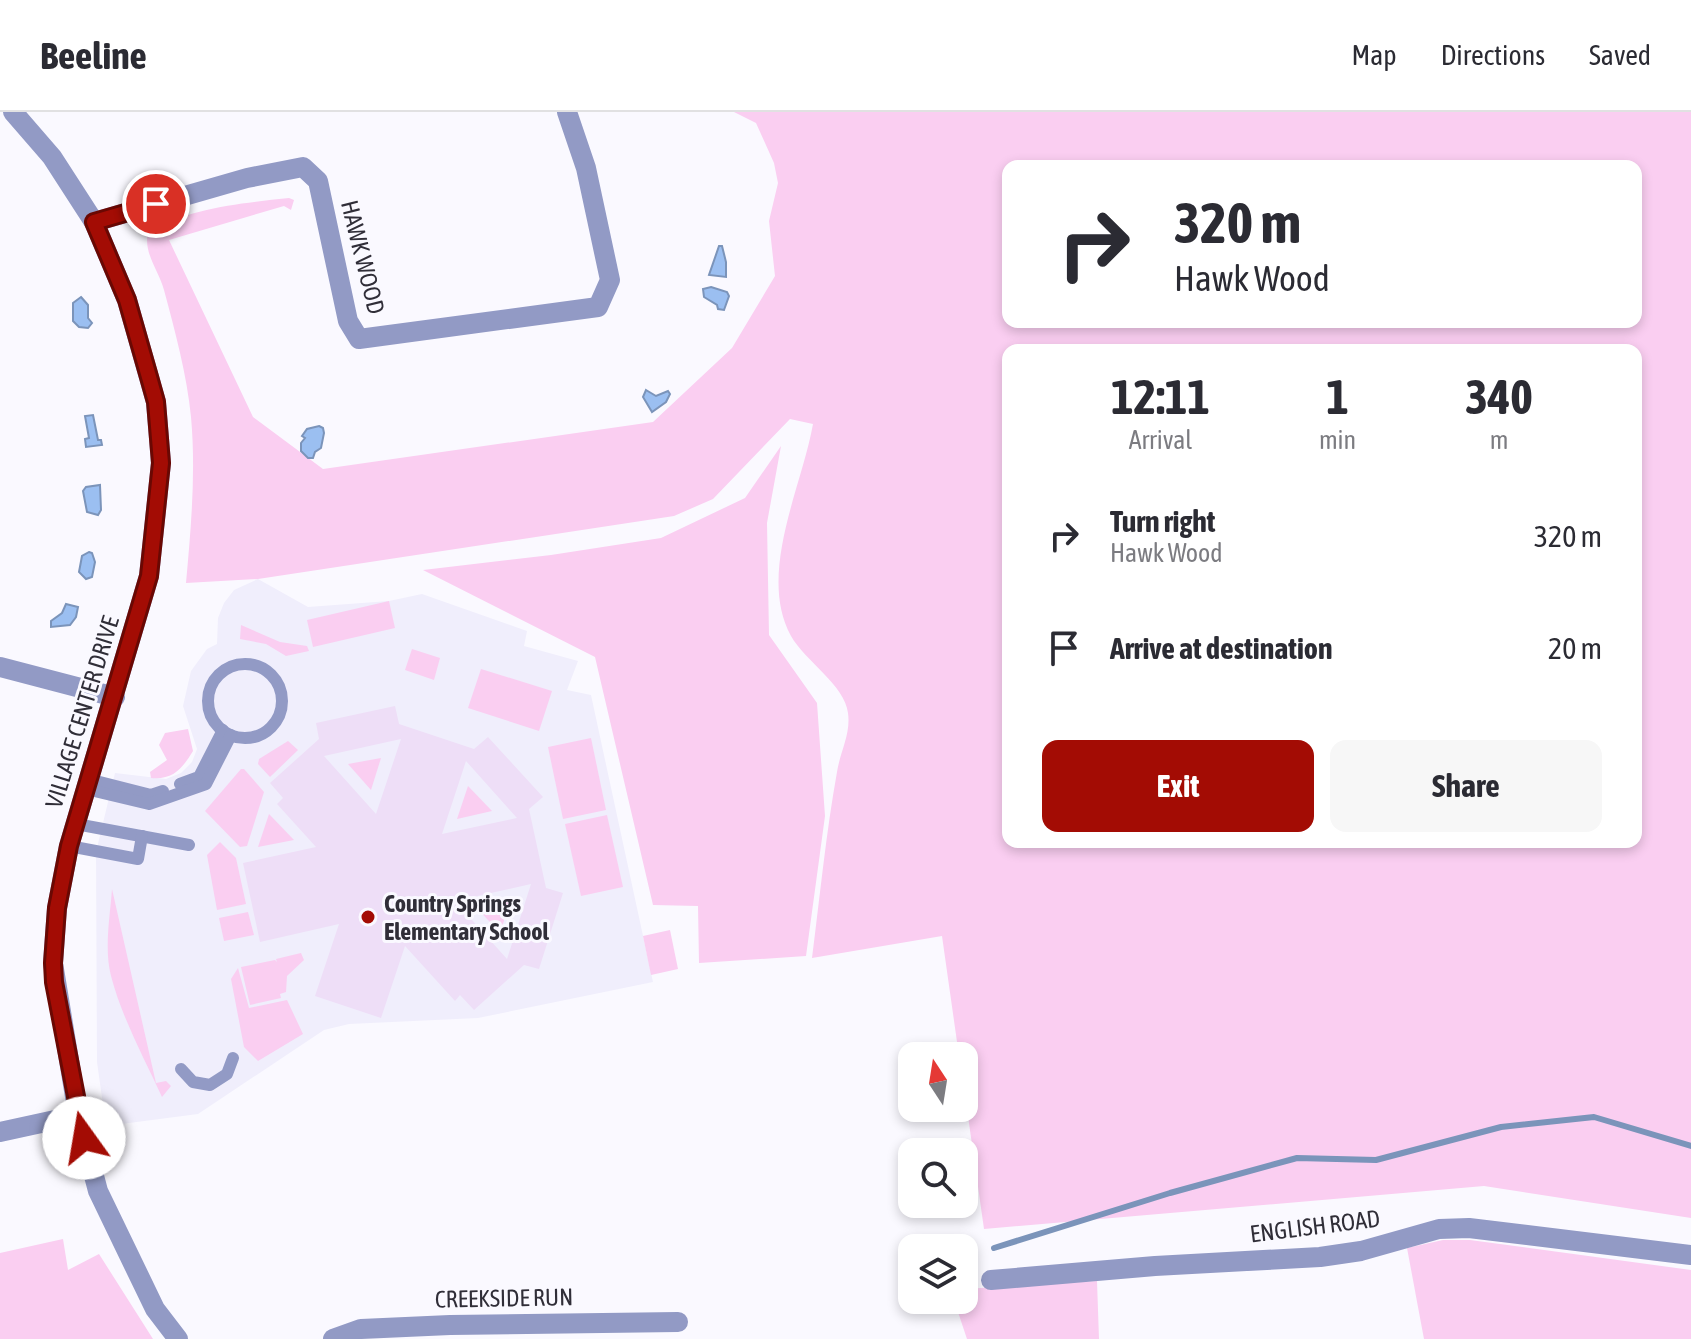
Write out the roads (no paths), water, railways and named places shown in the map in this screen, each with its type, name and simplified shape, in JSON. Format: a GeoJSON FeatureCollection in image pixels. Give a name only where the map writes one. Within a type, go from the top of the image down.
{"type":"FeatureCollection","features":[{"type":"Feature","properties":{"kind":"street","name":"VILLAGE CENTER DRIVE"},"geometry":{"type":"LineString","coordinates":[[13,112],[52,157],[94,222],[127,300],[156,402],[161,463],[149,576],[69,846],[57,908],[53,963],[78,1115],[98,1191],[155,1309],[178,1339]]}},
{"type":"Feature","properties":{"kind":"street","name":"HAWK WOOD"},"geometry":{"type":"LineString","coordinates":[[94,222],[247,178],[303,167],[318,181],[348,321],[359,339],[598,307],[610,280],[586,168],[567,112]]}},
{"type":"Feature","properties":{"kind":"street"},"geometry":{"type":"LineString","coordinates":[[0,667],[115,697]]}},
{"type":"Feature","properties":{"kind":"street"},"geometry":{"type":"LineString","coordinates":[[0,1132],[78,1115]]}},
{"type":"Feature","properties":{"kind":"street","name":"ENGLISH ROAD"},"geometry":{"type":"LineString","coordinates":[[991,1280],[1155,1266],[1320,1257],[1361,1251],[1439,1229],[1469,1228],[1691,1255]]}},
{"type":"Feature","properties":{"kind":"street","name":"CREEKSIDE RUN"},"geometry":{"type":"LineString","coordinates":[[333,1339],[361,1329],[450,1332],[678,1322]]}},
{"type":"Feature","properties":{"kind":"lane"},"geometry":{"type":"LineString","coordinates":[[257,665],[268,671],[281,689],[280,714],[265,732],[243,737],[227,732],[213,718],[209,706],[213,682],[232,666],[257,665]]}},
{"type":"Feature","properties":{"kind":"lane"},"geometry":{"type":"LineString","coordinates":[[87,784],[151,795],[199,777],[227,732]]}},
{"type":"Feature","properties":{"kind":"lane"},"geometry":{"type":"LineString","coordinates":[[76,824],[189,845]]}},
{"type":"Feature","properties":{"kind":"lane"},"geometry":{"type":"LineString","coordinates":[[69,846],[138,859],[142,836]]}},
{"type":"Feature","properties":{"kind":"lane"},"geometry":{"type":"LineString","coordinates":[[181,1069],[193,1082],[210,1085],[227,1074],[233,1058]]}},
{"type":"Feature","properties":{"kind":"water"},"geometry":{"type":"Polygon","coordinates":[[[719,246],[722,246],[726,262],[726,277],[709,275],[719,246]]]}},
{"type":"Feature","properties":{"kind":"water"},"geometry":{"type":"Polygon","coordinates":[[[711,287],[727,292],[729,296],[724,310],[718,309],[704,297],[703,289],[711,287]]]}},
{"type":"Feature","properties":{"kind":"water"},"geometry":{"type":"Polygon","coordinates":[[[81,297],[88,305],[88,318],[92,323],[88,328],[79,327],[73,321],[73,303],[81,297]]]}},
{"type":"Feature","properties":{"kind":"water"},"geometry":{"type":"Polygon","coordinates":[[[646,390],[656,396],[668,391],[670,394],[666,402],[652,412],[643,397],[646,390]]]}},
{"type":"Feature","properties":{"kind":"water"},"geometry":{"type":"Polygon","coordinates":[[[93,415],[102,445],[86,447],[85,439],[89,438],[85,416],[93,415]]]}},
{"type":"Feature","properties":{"kind":"water"},"geometry":{"type":"Polygon","coordinates":[[[319,426],[324,433],[321,448],[313,458],[308,458],[301,451],[305,438],[302,436],[307,429],[319,426]]]}},
{"type":"Feature","properties":{"kind":"water"},"geometry":{"type":"Polygon","coordinates":[[[100,485],[101,510],[98,515],[87,512],[83,491],[86,487],[100,485]]]}},
{"type":"Feature","properties":{"kind":"water"},"geometry":{"type":"Polygon","coordinates":[[[89,552],[95,562],[92,577],[86,579],[79,572],[82,556],[89,552]]]}},
{"type":"Feature","properties":{"kind":"water"},"geometry":{"type":"Polygon","coordinates":[[[66,604],[78,607],[76,617],[70,625],[51,627],[51,621],[62,613],[66,604]]]}},
{"type":"Feature","properties":{"kind":"waterway"},"geometry":{"type":"LineString","coordinates":[[994,1248],[1170,1193],[1297,1158],[1376,1160],[1501,1127],[1594,1117],[1691,1146]]}},
{"type":"Feature","properties":{"kind":"place","name":"Country Springs Elementary School"},"geometry":{"type":"Point","coordinates":[368,917]}}]}
